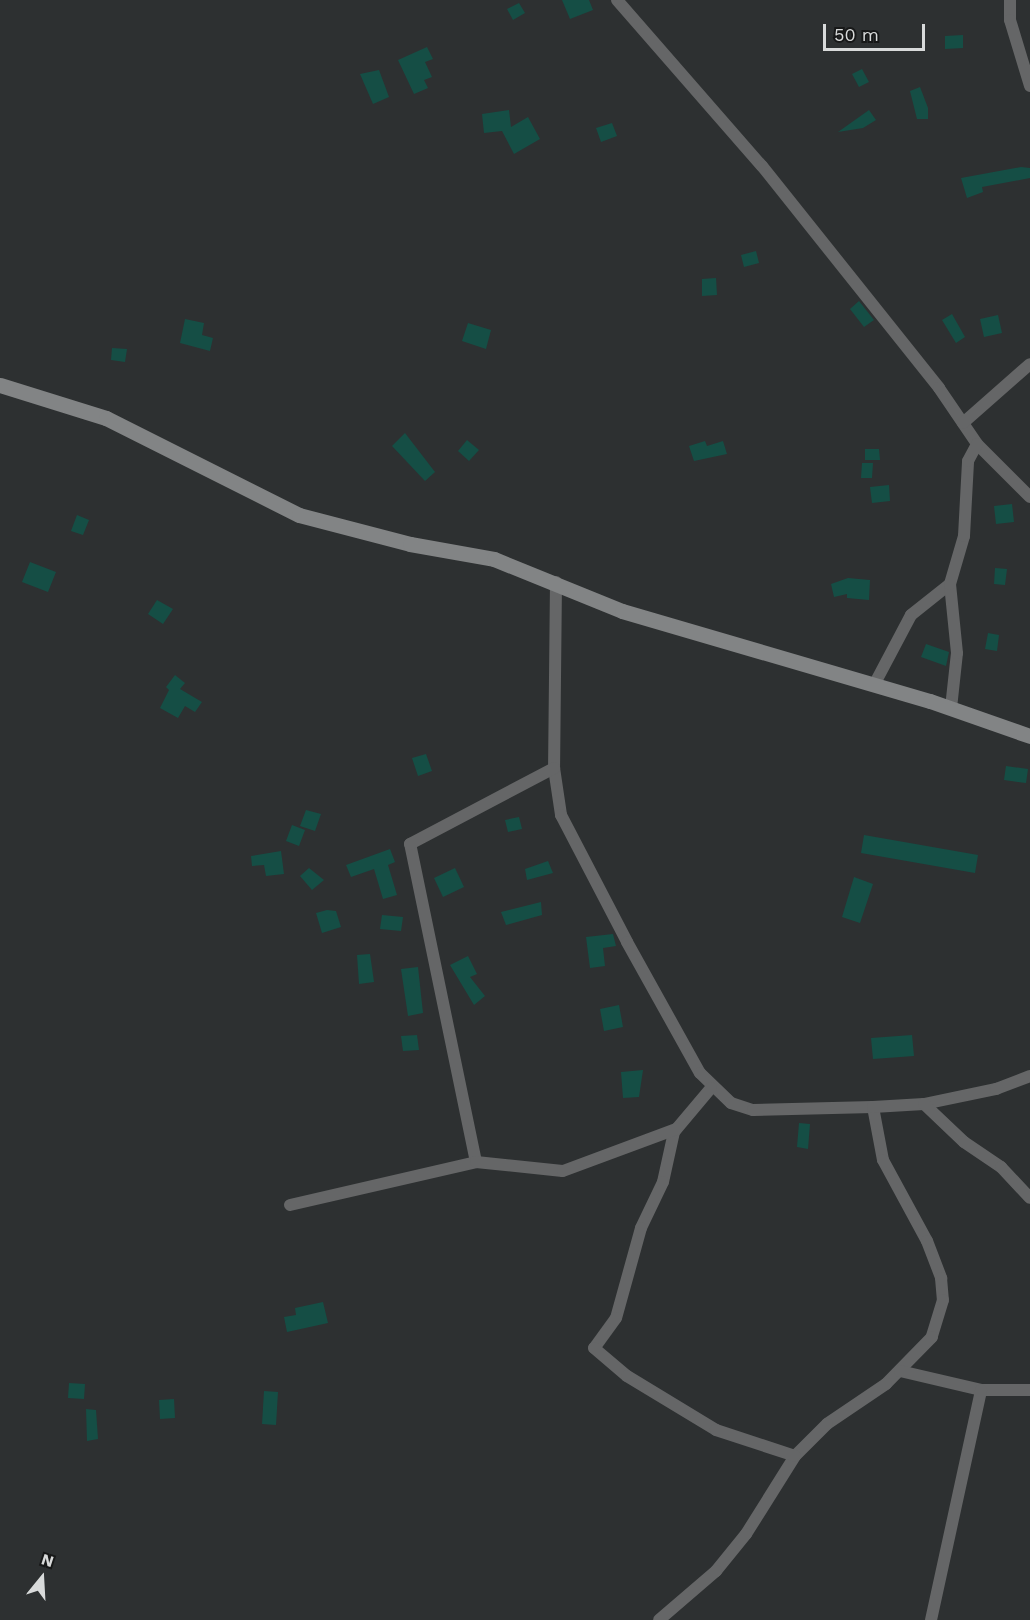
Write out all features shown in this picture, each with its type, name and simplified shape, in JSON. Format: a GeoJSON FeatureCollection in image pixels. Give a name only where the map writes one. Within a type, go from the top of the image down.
{"type":"FeatureCollection","features":[{"type":"Feature","properties":{"kind":"street"},"geometry":{"type":"LineString","coordinates":[[617,0],[762,166],[977,444],[1030,497]]}},
{"type":"Feature","properties":{"kind":"street"},"geometry":{"type":"LineString","coordinates":[[1010,0],[1010,20],[1030,86]]}},
{"type":"Feature","properties":{"kind":"street"},"geometry":{"type":"LineString","coordinates":[[963,423],[1030,364]]}},
{"type":"Feature","properties":{"kind":"street"},"geometry":{"type":"LineString","coordinates":[[0,385],[106,418],[299,515],[410,544],[494,559],[622,610],[951,708],[1030,736]]}},
{"type":"Feature","properties":{"kind":"street"},"geometry":{"type":"LineString","coordinates":[[951,708],[957,653],[950,584],[964,536],[968,462],[977,444]]}},
{"type":"Feature","properties":{"kind":"street"},"geometry":{"type":"LineString","coordinates":[[556,582],[554,768],[561,815],[711,1088],[731,1103],[753,1110],[873,1107],[924,1104],[996,1089],[1030,1076]]}},
{"type":"Feature","properties":{"kind":"street"},"geometry":{"type":"LineString","coordinates":[[874,685],[911,615],[950,584]]}},
{"type":"Feature","properties":{"kind":"street"},"geometry":{"type":"LineString","coordinates":[[476,1162],[410,844],[554,768]]}},
{"type":"Feature","properties":{"kind":"street"},"geometry":{"type":"LineString","coordinates":[[711,1088],[676,1129],[663,1182],[641,1228],[616,1318],[594,1348],[627,1376],[717,1430],[795,1456]]}},
{"type":"Feature","properties":{"kind":"street"},"geometry":{"type":"LineString","coordinates":[[924,1104],[964,1142],[1002,1167],[1030,1198]]}},
{"type":"Feature","properties":{"kind":"street"},"geometry":{"type":"LineString","coordinates":[[659,1620],[716,1571],[746,1534],[795,1456],[827,1424],[900,1371],[932,1337],[944,1300],[941,1278],[927,1241],[883,1160],[873,1107]]}},
{"type":"Feature","properties":{"kind":"street"},"geometry":{"type":"LineString","coordinates":[[290,1205],[476,1162],[563,1171],[676,1129]]}},
{"type":"Feature","properties":{"kind":"street"},"geometry":{"type":"LineString","coordinates":[[900,1371],[981,1390],[1030,1389]]}},
{"type":"Feature","properties":{"kind":"street"},"geometry":{"type":"LineString","coordinates":[[931,1620],[981,1390]]}},
{"type":"Feature","properties":{"kind":"building"},"geometry":{"type":"Polygon","coordinates":[[[562,0],[589,0],[593,10],[570,19],[562,0]]]}},
{"type":"Feature","properties":{"kind":"building"},"geometry":{"type":"Polygon","coordinates":[[[519,3],[525,13],[513,20],[507,9],[519,3]]]}},
{"type":"Feature","properties":{"kind":"building"},"geometry":{"type":"Polygon","coordinates":[[[963,35],[963,48],[945,49],[945,36],[963,35]]]}},
{"type":"Feature","properties":{"kind":"building"},"geometry":{"type":"Polygon","coordinates":[[[427,47],[433,59],[425,62],[432,77],[424,80],[428,88],[414,94],[398,60],[427,47]]]}},
{"type":"Feature","properties":{"kind":"building"},"geometry":{"type":"Polygon","coordinates":[[[862,69],[869,82],[859,87],[852,74],[862,69]]]}},
{"type":"Feature","properties":{"kind":"building"},"geometry":{"type":"Polygon","coordinates":[[[379,70],[389,97],[373,104],[360,74],[379,70]]]}},
{"type":"Feature","properties":{"kind":"building"},"geometry":{"type":"Polygon","coordinates":[[[920,87],[928,108],[928,119],[917,119],[910,91],[920,87]]]}},
{"type":"Feature","properties":{"kind":"building"},"geometry":{"type":"Polygon","coordinates":[[[509,110],[511,127],[528,117],[540,139],[514,154],[502,131],[484,133],[482,114],[509,110]]]}},
{"type":"Feature","properties":{"kind":"building"},"geometry":{"type":"Polygon","coordinates":[[[869,110],[876,120],[863,128],[838,132],[869,110]]]}},
{"type":"Feature","properties":{"kind":"building"},"geometry":{"type":"Polygon","coordinates":[[[612,123],[617,136],[601,142],[596,128],[612,123]]]}},
{"type":"Feature","properties":{"kind":"building"},"geometry":{"type":"Polygon","coordinates":[[[1021,167],[1030,168],[1030,178],[982,187],[983,192],[967,198],[961,178],[1021,167]]]}},
{"type":"Feature","properties":{"kind":"building"},"geometry":{"type":"Polygon","coordinates":[[[756,251],[759,263],[744,267],[741,255],[756,251]]]}},
{"type":"Feature","properties":{"kind":"building"},"geometry":{"type":"Polygon","coordinates":[[[716,278],[717,295],[702,296],[702,279],[716,278]]]}},
{"type":"Feature","properties":{"kind":"building"},"geometry":{"type":"Polygon","coordinates":[[[859,301],[874,320],[864,327],[850,309],[859,301]]]}},
{"type":"Feature","properties":{"kind":"building"},"geometry":{"type":"Polygon","coordinates":[[[952,314],[965,337],[956,343],[942,320],[952,314]]]}},
{"type":"Feature","properties":{"kind":"building"},"geometry":{"type":"Polygon","coordinates":[[[998,315],[1002,333],[984,337],[980,319],[998,315]]]}},
{"type":"Feature","properties":{"kind":"building"},"geometry":{"type":"Polygon","coordinates":[[[185,319],[204,323],[202,335],[213,338],[210,351],[180,343],[185,319]]]}},
{"type":"Feature","properties":{"kind":"building"},"geometry":{"type":"Polygon","coordinates":[[[468,323],[491,330],[486,349],[462,341],[468,323]]]}},
{"type":"Feature","properties":{"kind":"building"},"geometry":{"type":"Polygon","coordinates":[[[112,348],[127,349],[125,362],[111,360],[112,348]]]}},
{"type":"Feature","properties":{"kind":"building"},"geometry":{"type":"Polygon","coordinates":[[[405,433],[435,472],[425,481],[392,446],[405,433]]]}},
{"type":"Feature","properties":{"kind":"building"},"geometry":{"type":"Polygon","coordinates":[[[467,440],[479,450],[469,461],[458,451],[467,440]]]}},
{"type":"Feature","properties":{"kind":"building"},"geometry":{"type":"Polygon","coordinates":[[[705,441],[707,446],[723,441],[727,454],[694,461],[689,446],[705,441]]]}},
{"type":"Feature","properties":{"kind":"building"},"geometry":{"type":"Polygon","coordinates":[[[865,449],[879,449],[880,460],[865,460],[865,449]]]}},
{"type":"Feature","properties":{"kind":"building"},"geometry":{"type":"Polygon","coordinates":[[[862,463],[873,463],[872,478],[861,478],[862,463]]]}},
{"type":"Feature","properties":{"kind":"building"},"geometry":{"type":"Polygon","coordinates":[[[889,485],[890,501],[872,503],[870,487],[889,485]]]}},
{"type":"Feature","properties":{"kind":"building"},"geometry":{"type":"Polygon","coordinates":[[[1012,504],[1014,522],[996,524],[994,506],[1012,504]]]}},
{"type":"Feature","properties":{"kind":"building"},"geometry":{"type":"Polygon","coordinates":[[[77,515],[89,520],[83,535],[71,531],[77,515]]]}},
{"type":"Feature","properties":{"kind":"building"},"geometry":{"type":"Polygon","coordinates":[[[30,562],[56,572],[48,592],[22,582],[30,562]]]}},
{"type":"Feature","properties":{"kind":"building"},"geometry":{"type":"Polygon","coordinates":[[[995,568],[1007,569],[1005,585],[994,584],[995,568]]]}},
{"type":"Feature","properties":{"kind":"building"},"geometry":{"type":"Polygon","coordinates":[[[848,578],[870,580],[869,600],[847,598],[847,594],[834,597],[831,584],[848,578]]]}},
{"type":"Feature","properties":{"kind":"building"},"geometry":{"type":"Polygon","coordinates":[[[157,600],[173,609],[163,624],[148,614],[157,600]]]}},
{"type":"Feature","properties":{"kind":"building"},"geometry":{"type":"Polygon","coordinates":[[[988,633],[999,635],[997,651],[985,649],[988,633]]]}},
{"type":"Feature","properties":{"kind":"building"},"geometry":{"type":"Polygon","coordinates":[[[926,644],[949,652],[946,666],[921,657],[926,644]]]}},
{"type":"Feature","properties":{"kind":"building"},"geometry":{"type":"Polygon","coordinates":[[[175,675],[185,683],[180,689],[202,702],[195,712],[185,706],[178,718],[160,708],[169,690],[166,687],[175,675]]]}},
{"type":"Feature","properties":{"kind":"building"},"geometry":{"type":"Polygon","coordinates":[[[426,754],[432,771],[418,776],[412,758],[426,754]]]}},
{"type":"Feature","properties":{"kind":"building"},"geometry":{"type":"Polygon","coordinates":[[[1006,766],[1028,769],[1026,783],[1004,780],[1006,766]]]}},
{"type":"Feature","properties":{"kind":"building"},"geometry":{"type":"Polygon","coordinates":[[[306,810],[321,814],[315,831],[300,826],[306,810]]]}},
{"type":"Feature","properties":{"kind":"building"},"geometry":{"type":"Polygon","coordinates":[[[519,817],[522,829],[508,832],[505,820],[519,817]]]}},
{"type":"Feature","properties":{"kind":"building"},"geometry":{"type":"Polygon","coordinates":[[[292,825],[305,830],[299,846],[286,841],[292,825]]]}},
{"type":"Feature","properties":{"kind":"building"},"geometry":{"type":"Polygon","coordinates":[[[864,835],[978,855],[975,873],[861,853],[864,835]]]}},
{"type":"Feature","properties":{"kind":"building"},"geometry":{"type":"Polygon","coordinates":[[[390,849],[395,862],[388,865],[397,895],[383,899],[374,869],[351,877],[346,865],[390,849]]]}},
{"type":"Feature","properties":{"kind":"building"},"geometry":{"type":"Polygon","coordinates":[[[281,851],[284,874],[266,876],[264,865],[252,866],[251,856],[281,851]]]}},
{"type":"Feature","properties":{"kind":"building"},"geometry":{"type":"Polygon","coordinates":[[[548,861],[553,873],[527,880],[525,869],[548,861]]]}},
{"type":"Feature","properties":{"kind":"building"},"geometry":{"type":"Polygon","coordinates":[[[309,868],[324,880],[312,890],[300,876],[309,868]]]}},
{"type":"Feature","properties":{"kind":"building"},"geometry":{"type":"Polygon","coordinates":[[[455,868],[464,887],[443,897],[434,878],[455,868]]]}},
{"type":"Feature","properties":{"kind":"building"},"geometry":{"type":"Polygon","coordinates":[[[854,877],[873,884],[860,923],[842,917],[854,877]]]}},
{"type":"Feature","properties":{"kind":"building"},"geometry":{"type":"Polygon","coordinates":[[[541,902],[542,915],[506,925],[501,912],[541,902]]]}},
{"type":"Feature","properties":{"kind":"building"},"geometry":{"type":"Polygon","coordinates":[[[327,910],[336,911],[341,927],[322,933],[316,913],[327,910]]]}},
{"type":"Feature","properties":{"kind":"building"},"geometry":{"type":"Polygon","coordinates":[[[382,915],[403,917],[401,931],[380,929],[382,915]]]}},
{"type":"Feature","properties":{"kind":"building"},"geometry":{"type":"Polygon","coordinates":[[[613,934],[616,946],[603,948],[605,966],[590,968],[586,937],[613,934]]]}},
{"type":"Feature","properties":{"kind":"building"},"geometry":{"type":"Polygon","coordinates":[[[370,954],[374,982],[359,984],[357,955],[370,954]]]}},
{"type":"Feature","properties":{"kind":"building"},"geometry":{"type":"Polygon","coordinates":[[[468,956],[477,974],[470,977],[485,996],[474,1005],[450,965],[468,956]]]}},
{"type":"Feature","properties":{"kind":"building"},"geometry":{"type":"Polygon","coordinates":[[[418,967],[423,1013],[408,1016],[401,969],[418,967]]]}},
{"type":"Feature","properties":{"kind":"building"},"geometry":{"type":"Polygon","coordinates":[[[619,1005],[623,1027],[604,1031],[600,1009],[619,1005]]]}},
{"type":"Feature","properties":{"kind":"building"},"geometry":{"type":"Polygon","coordinates":[[[417,1035],[419,1050],[403,1051],[401,1036],[417,1035]]]}},
{"type":"Feature","properties":{"kind":"building"},"geometry":{"type":"Polygon","coordinates":[[[912,1035],[914,1056],[873,1059],[871,1038],[912,1035]]]}},
{"type":"Feature","properties":{"kind":"building"},"geometry":{"type":"Polygon","coordinates":[[[643,1070],[639,1097],[623,1098],[621,1072],[643,1070]]]}},
{"type":"Feature","properties":{"kind":"building"},"geometry":{"type":"Polygon","coordinates":[[[799,1123],[810,1124],[808,1149],[797,1147],[799,1123]]]}},
{"type":"Feature","properties":{"kind":"building"},"geometry":{"type":"Polygon","coordinates":[[[323,1302],[328,1323],[287,1332],[284,1317],[296,1315],[295,1308],[323,1302]]]}},
{"type":"Feature","properties":{"kind":"building"},"geometry":{"type":"Polygon","coordinates":[[[69,1383],[85,1384],[84,1399],[68,1398],[69,1383]]]}},
{"type":"Feature","properties":{"kind":"building"},"geometry":{"type":"Polygon","coordinates":[[[264,1391],[278,1392],[276,1425],[262,1424],[264,1391]]]}},
{"type":"Feature","properties":{"kind":"building"},"geometry":{"type":"Polygon","coordinates":[[[174,1399],[175,1418],[160,1419],[159,1400],[174,1399]]]}},
{"type":"Feature","properties":{"kind":"building"},"geometry":{"type":"Polygon","coordinates":[[[86,1409],[96,1410],[98,1439],[87,1441],[86,1409]]]}}]}
